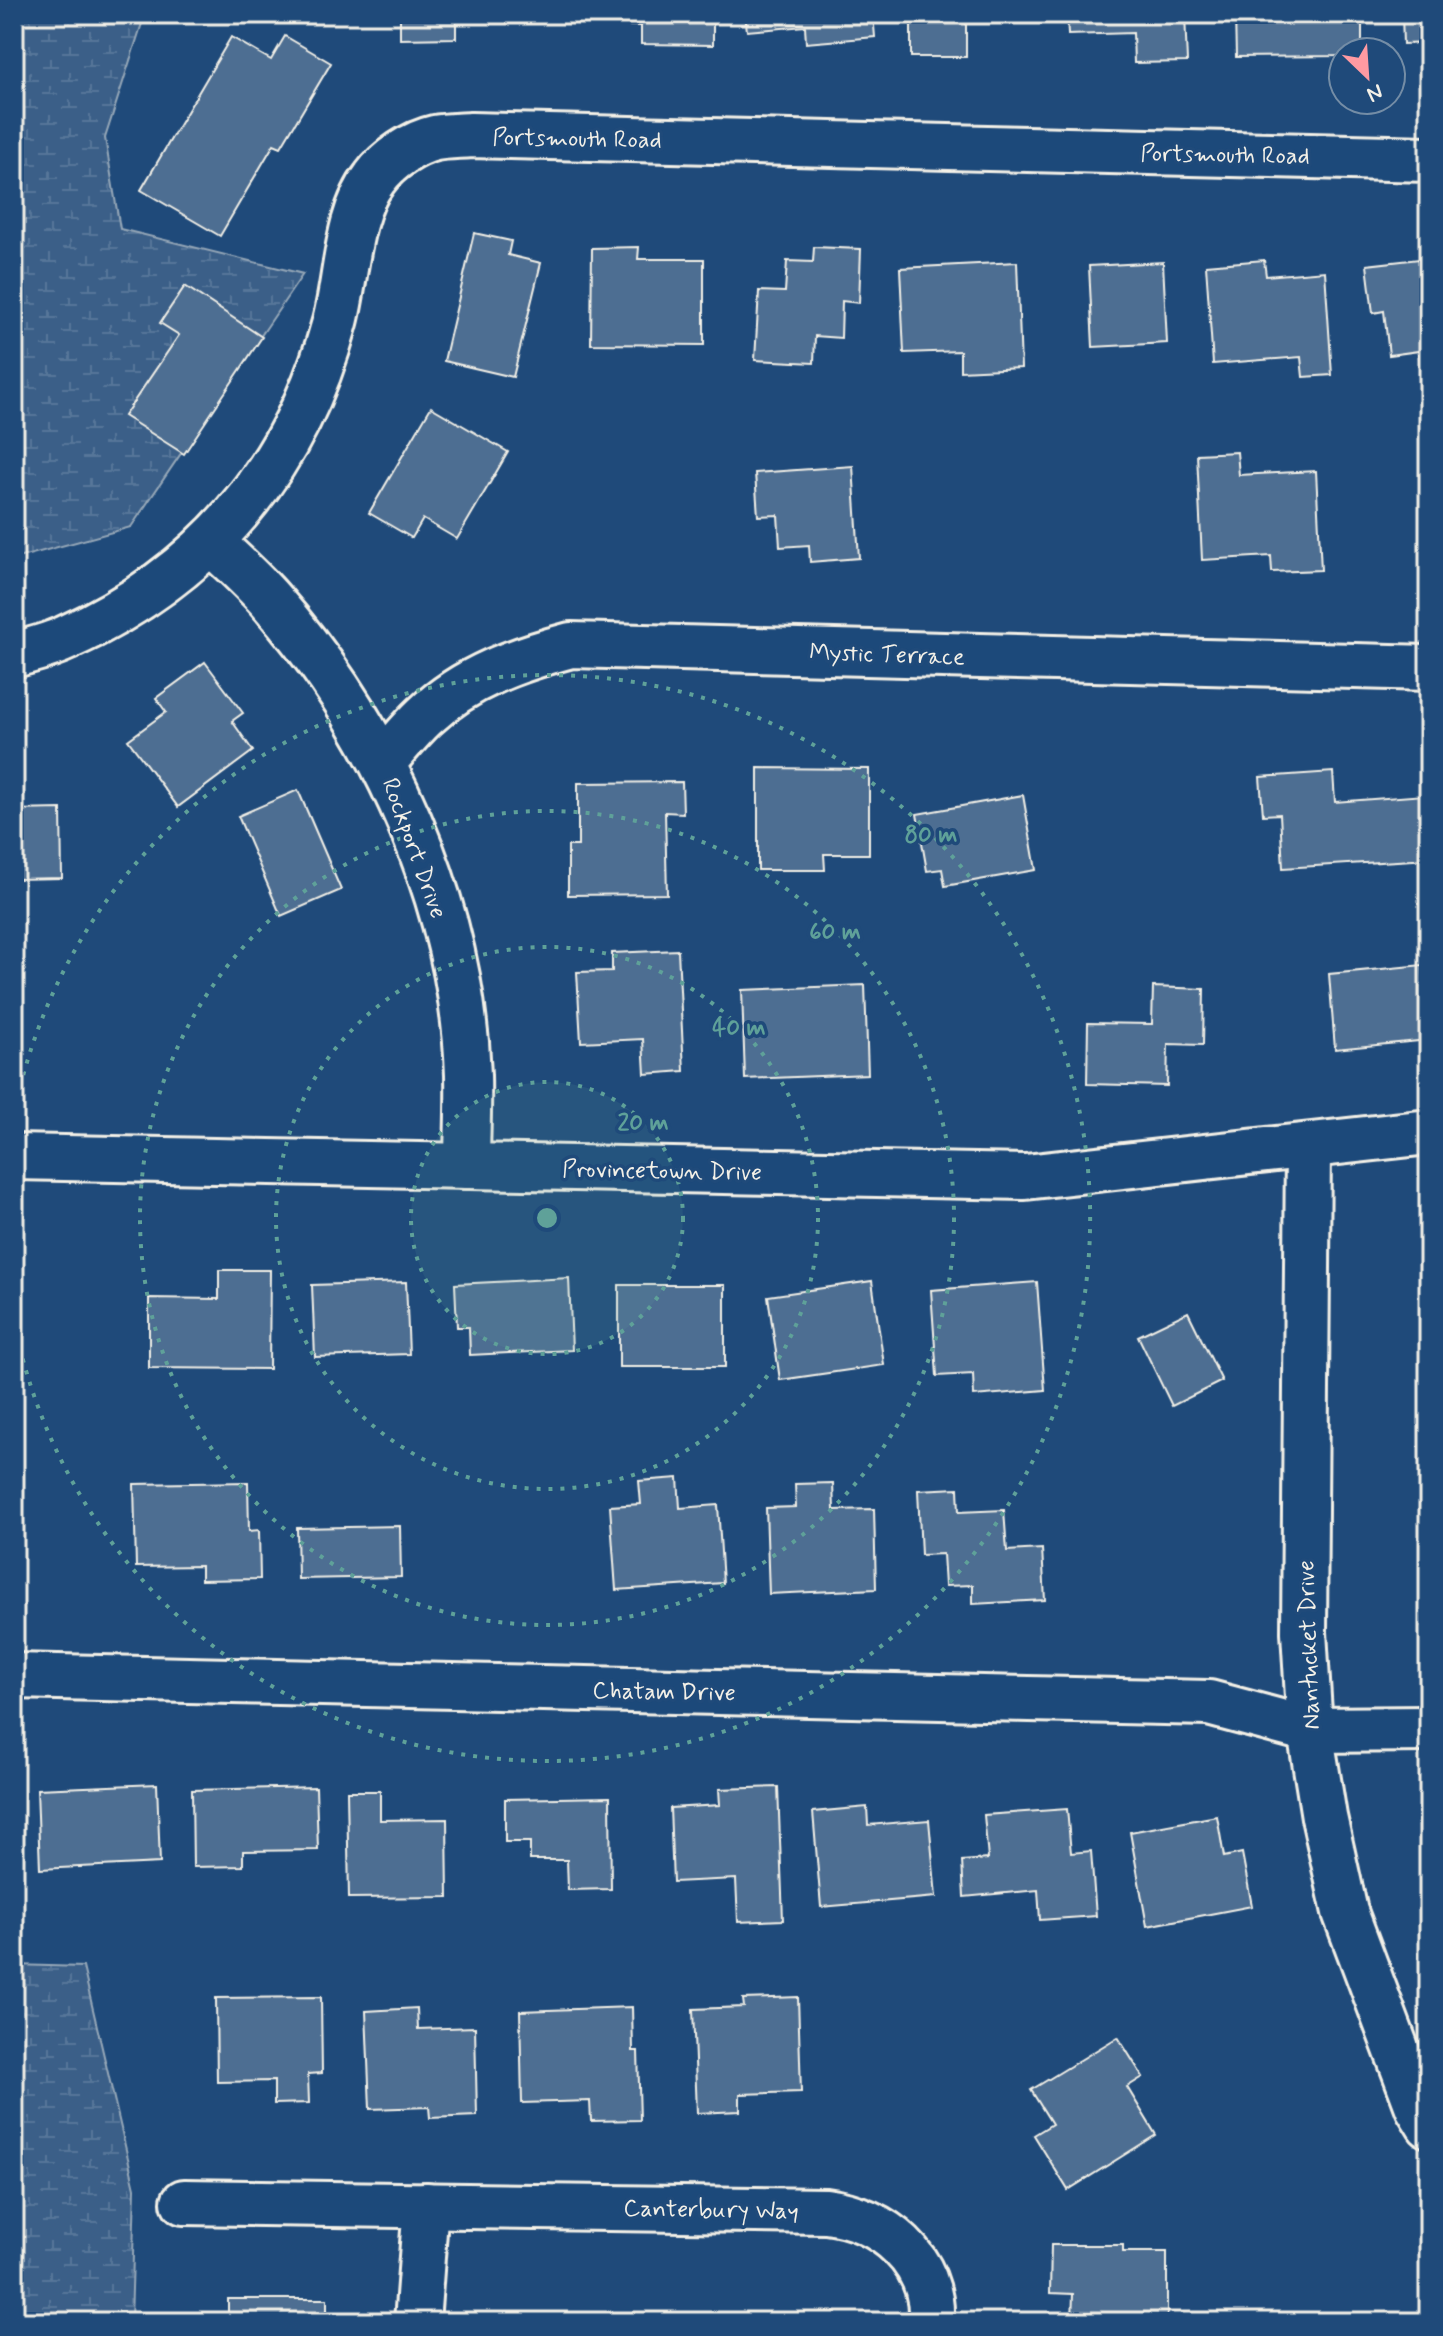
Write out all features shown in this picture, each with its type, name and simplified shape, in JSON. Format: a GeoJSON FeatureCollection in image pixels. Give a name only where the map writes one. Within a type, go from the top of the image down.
{"type":"FeatureCollection","features":[{"type":"Feature","properties":{"kind":"street","name":"Portsmouth Road"},"geometry":{"type":"LineString","coordinates":[[14,655],[64,639],[129,606],[211,542],[259,487],[298,425],[323,365],[342,295],[356,212],[375,178],[401,154],[434,138],[471,135],[1429,159]]}},
{"type":"Feature","properties":{"kind":"street","name":"Rockport Drive"},"geometry":{"type":"LineString","coordinates":[[211,542],[271,601],[337,685],[383,762],[407,813],[434,889],[457,980],[468,1073],[467,1166]]}},
{"type":"Feature","properties":{"kind":"street","name":"Mystic Terrace"},"geometry":{"type":"LineString","coordinates":[[383,762],[426,715],[472,682],[518,659],[571,645],[1429,668]]}},
{"type":"Feature","properties":{"kind":"street","name":"Provincetown Drive"},"geometry":{"type":"LineString","coordinates":[[14,1157],[1025,1177],[1429,1132]]}},
{"type":"Feature","properties":{"kind":"street","name":"Nantucket Drive"},"geometry":{"type":"LineString","coordinates":[[1308,1146],[1304,1632],[1310,1730],[1324,1817],[1345,1912],[1418,2107],[1429,2125]]}},
{"type":"Feature","properties":{"kind":"street","name":"Chatam Drive"},"geometry":{"type":"LineString","coordinates":[[14,1676],[1209,1703],[1310,1730],[1429,1729]]}},
{"type":"Feature","properties":{"kind":"street","name":"Canterbury Way"},"geometry":{"type":"LineString","coordinates":[[184,2202],[826,2211],[847,2214],[879,2227],[905,2249],[923,2277],[932,2310],[931,2322]]}},
{"type":"Feature","properties":{"kind":"street"},"geometry":{"type":"LineString","coordinates":[[417,2322],[426,2205]]}},
{"type":"Feature","properties":{"kind":"green space"},"geometry":{"type":"Polygon","coordinates":[[[14,14],[145,14],[105,138],[120,229],[303,274],[131,527],[14,559],[14,14]]]}},
{"type":"Feature","properties":{"kind":"green space"},"geometry":{"type":"Polygon","coordinates":[[[14,1965],[83,1967],[135,2188],[131,2322],[14,2322],[14,1965]]]}},
{"type":"Feature","properties":{"kind":"building"},"geometry":{"type":"Polygon","coordinates":[[[400,14],[540,14],[540,21],[456,21],[456,38],[400,39],[400,14]]]}},
{"type":"Feature","properties":{"kind":"building"},"geometry":{"type":"Polygon","coordinates":[[[610,14],[713,14],[713,45],[641,44],[641,26],[610,25],[610,14]]]}},
{"type":"Feature","properties":{"kind":"building"},"geometry":{"type":"Polygon","coordinates":[[[745,14],[873,14],[875,37],[806,43],[805,26],[747,31],[745,14]]]}},
{"type":"Feature","properties":{"kind":"building"},"geometry":{"type":"Polygon","coordinates":[[[911,14],[1034,16],[966,17],[966,57],[911,57],[911,14]]]}},
{"type":"Feature","properties":{"kind":"building"},"geometry":{"type":"Polygon","coordinates":[[[1067,14],[1185,14],[1187,62],[1134,63],[1133,33],[1068,35],[1067,14]]]}},
{"type":"Feature","properties":{"kind":"building"},"geometry":{"type":"Polygon","coordinates":[[[1235,14],[1362,14],[1362,36],[1327,36],[1327,56],[1236,57],[1235,14]]]}},
{"type":"Feature","properties":{"kind":"building"},"geometry":{"type":"Polygon","coordinates":[[[1402,14],[1429,14],[1429,43],[1407,44],[1407,36],[1403,36],[1402,14]]]}},
{"type":"Feature","properties":{"kind":"building"},"geometry":{"type":"Polygon","coordinates":[[[285,36],[331,63],[281,147],[274,144],[220,236],[141,190],[231,37],[271,60],[285,36]]]}},
{"type":"Feature","properties":{"kind":"building"},"geometry":{"type":"Polygon","coordinates":[[[474,233],[511,241],[508,255],[541,263],[513,377],[444,361],[474,233]]]}},
{"type":"Feature","properties":{"kind":"building"},"geometry":{"type":"Polygon","coordinates":[[[639,247],[638,259],[704,259],[704,345],[591,344],[592,248],[639,247]]]}},
{"type":"Feature","properties":{"kind":"building"},"geometry":{"type":"Polygon","coordinates":[[[814,247],[861,249],[859,303],[842,301],[841,338],[815,336],[814,363],[755,360],[759,291],[785,292],[787,261],[813,262],[814,247]]]}},
{"type":"Feature","properties":{"kind":"building"},"geometry":{"type":"Polygon","coordinates":[[[1419,259],[1425,309],[1429,309],[1429,378],[1422,379],[1419,351],[1389,355],[1384,311],[1373,313],[1367,265],[1419,259]]]}},
{"type":"Feature","properties":{"kind":"building"},"geometry":{"type":"Polygon","coordinates":[[[1264,260],[1266,276],[1325,271],[1332,375],[1303,377],[1301,357],[1213,364],[1206,265],[1264,260]]]}},
{"type":"Feature","properties":{"kind":"building"},"geometry":{"type":"Polygon","coordinates":[[[1017,262],[1021,368],[960,371],[960,351],[904,353],[900,268],[1017,262]]]}},
{"type":"Feature","properties":{"kind":"building"},"geometry":{"type":"Polygon","coordinates":[[[1163,262],[1167,343],[1093,347],[1089,266],[1163,262]]]}},
{"type":"Feature","properties":{"kind":"building"},"geometry":{"type":"Polygon","coordinates":[[[185,286],[262,337],[184,454],[124,416],[179,335],[160,323],[185,286]]]}},
{"type":"Feature","properties":{"kind":"building"},"geometry":{"type":"Polygon","coordinates":[[[431,407],[508,452],[457,539],[423,519],[412,538],[369,513],[431,407]]]}},
{"type":"Feature","properties":{"kind":"building"},"geometry":{"type":"Polygon","coordinates":[[[1237,452],[1239,475],[1316,471],[1321,570],[1272,572],[1271,556],[1202,560],[1197,454],[1237,452]]]}},
{"type":"Feature","properties":{"kind":"building"},"geometry":{"type":"Polygon","coordinates":[[[853,466],[859,558],[810,562],[809,545],[780,547],[778,515],[758,516],[755,473],[853,466]]]}},
{"type":"Feature","properties":{"kind":"building"},"geometry":{"type":"Polygon","coordinates":[[[205,662],[243,713],[232,721],[253,751],[178,807],[128,740],[166,712],[156,698],[205,662]]]}},
{"type":"Feature","properties":{"kind":"building"},"geometry":{"type":"Polygon","coordinates":[[[758,768],[869,769],[869,854],[824,854],[825,870],[758,870],[758,768]]]}},
{"type":"Feature","properties":{"kind":"building"},"geometry":{"type":"Polygon","coordinates":[[[1333,772],[1335,802],[1424,795],[1429,859],[1283,868],[1280,814],[1263,815],[1260,777],[1333,772]]]}},
{"type":"Feature","properties":{"kind":"building"},"geometry":{"type":"Polygon","coordinates":[[[682,782],[683,813],[665,812],[667,894],[568,895],[568,846],[578,846],[578,783],[682,782]]]}},
{"type":"Feature","properties":{"kind":"building"},"geometry":{"type":"Polygon","coordinates":[[[298,790],[341,890],[281,916],[238,816],[298,790]]]}},
{"type":"Feature","properties":{"kind":"building"},"geometry":{"type":"Polygon","coordinates":[[[1023,795],[1036,870],[945,886],[942,869],[927,871],[917,814],[1023,795]]]}},
{"type":"Feature","properties":{"kind":"building"},"geometry":{"type":"Polygon","coordinates":[[[61,809],[62,878],[14,879],[14,810],[61,809]]]}},
{"type":"Feature","properties":{"kind":"building"},"geometry":{"type":"Polygon","coordinates":[[[678,950],[684,1071],[645,1074],[643,1039],[581,1042],[577,972],[612,971],[612,953],[678,950]]]}},
{"type":"Feature","properties":{"kind":"building"},"geometry":{"type":"Polygon","coordinates":[[[1423,965],[1429,1040],[1335,1049],[1329,974],[1423,965]]]}},
{"type":"Feature","properties":{"kind":"building"},"geometry":{"type":"Polygon","coordinates":[[[865,985],[868,1074],[745,1079],[742,990],[865,985]]]}},
{"type":"Feature","properties":{"kind":"building"},"geometry":{"type":"Polygon","coordinates":[[[1153,987],[1204,989],[1203,1045],[1168,1044],[1167,1086],[1087,1084],[1088,1023],[1152,1024],[1153,987]]]}},
{"type":"Feature","properties":{"kind":"building"},"geometry":{"type":"Polygon","coordinates":[[[219,1270],[270,1270],[269,1369],[149,1368],[149,1298],[219,1299],[219,1270]]]}},
{"type":"Feature","properties":{"kind":"building"},"geometry":{"type":"Polygon","coordinates":[[[569,1278],[572,1350],[470,1355],[469,1327],[457,1327],[455,1284],[569,1278]]]}},
{"type":"Feature","properties":{"kind":"building"},"geometry":{"type":"Polygon","coordinates":[[[872,1281],[884,1365],[780,1380],[768,1296],[872,1281]]]}},
{"type":"Feature","properties":{"kind":"building"},"geometry":{"type":"Polygon","coordinates":[[[406,1282],[409,1354],[315,1357],[312,1285],[406,1282]]]}},
{"type":"Feature","properties":{"kind":"building"},"geometry":{"type":"Polygon","coordinates":[[[1037,1282],[1045,1390],[974,1396],[973,1374],[937,1376],[931,1290],[1037,1282]]]}},
{"type":"Feature","properties":{"kind":"building"},"geometry":{"type":"Polygon","coordinates":[[[619,1285],[725,1285],[725,1367],[619,1367],[619,1285]]]}},
{"type":"Feature","properties":{"kind":"building"},"geometry":{"type":"Polygon","coordinates":[[[1188,1312],[1222,1381],[1172,1406],[1138,1336],[1188,1312]]]}},
{"type":"Feature","properties":{"kind":"building"},"geometry":{"type":"Polygon","coordinates":[[[1427,1313],[1429,1359],[1424,1359],[1427,1313]]]}},
{"type":"Feature","properties":{"kind":"building"},"geometry":{"type":"Polygon","coordinates":[[[678,1478],[680,1508],[718,1505],[723,1583],[616,1590],[610,1506],[641,1504],[639,1481],[678,1478]]]}},
{"type":"Feature","properties":{"kind":"building"},"geometry":{"type":"Polygon","coordinates":[[[248,1482],[249,1531],[259,1530],[260,1579],[201,1580],[201,1566],[136,1567],[134,1484],[248,1482]]]}},
{"type":"Feature","properties":{"kind":"building"},"geometry":{"type":"Polygon","coordinates":[[[833,1483],[834,1510],[874,1509],[876,1589],[769,1594],[766,1508],[796,1507],[795,1484],[833,1483]]]}},
{"type":"Feature","properties":{"kind":"building"},"geometry":{"type":"Polygon","coordinates":[[[958,1488],[959,1512],[1004,1510],[1007,1551],[1042,1549],[1045,1600],[973,1604],[973,1585],[945,1586],[943,1554],[921,1555],[918,1490],[958,1488]]]}},
{"type":"Feature","properties":{"kind":"building"},"geometry":{"type":"Polygon","coordinates":[[[400,1526],[401,1577],[298,1579],[297,1528],[400,1526]]]}},
{"type":"Feature","properties":{"kind":"building"},"geometry":{"type":"Polygon","coordinates":[[[1424,1598],[1429,1598],[1429,1662],[1422,1662],[1424,1598]]]}},
{"type":"Feature","properties":{"kind":"building"},"geometry":{"type":"Polygon","coordinates":[[[157,1784],[160,1863],[40,1869],[37,1789],[157,1784]]]}},
{"type":"Feature","properties":{"kind":"building"},"geometry":{"type":"Polygon","coordinates":[[[316,1787],[318,1850],[243,1851],[243,1866],[193,1867],[192,1790],[316,1787]]]}},
{"type":"Feature","properties":{"kind":"building"},"geometry":{"type":"Polygon","coordinates":[[[778,1787],[783,1920],[738,1922],[736,1879],[673,1882],[670,1808],[720,1805],[719,1789],[778,1787]]]}},
{"type":"Feature","properties":{"kind":"building"},"geometry":{"type":"Polygon","coordinates":[[[347,1791],[380,1791],[380,1820],[447,1819],[448,1897],[349,1898],[347,1791]]]}},
{"type":"Feature","properties":{"kind":"building"},"geometry":{"type":"Polygon","coordinates":[[[610,1797],[611,1889],[568,1890],[567,1860],[530,1860],[530,1842],[505,1842],[505,1799],[610,1797]]]}},
{"type":"Feature","properties":{"kind":"building"},"geometry":{"type":"Polygon","coordinates":[[[867,1807],[868,1825],[929,1820],[936,1897],[821,1907],[813,1812],[867,1807]]]}},
{"type":"Feature","properties":{"kind":"building"},"geometry":{"type":"Polygon","coordinates":[[[1067,1809],[1071,1853],[1091,1851],[1096,1916],[1040,1920],[1038,1890],[964,1897],[962,1861],[988,1859],[984,1815],[1067,1809]]]}},
{"type":"Feature","properties":{"kind":"building"},"geometry":{"type":"Polygon","coordinates":[[[1217,1816],[1224,1857],[1242,1853],[1252,1906],[1147,1926],[1130,1832],[1217,1816]]]}},
{"type":"Feature","properties":{"kind":"building"},"geometry":{"type":"Polygon","coordinates":[[[321,1997],[322,2073],[308,2074],[309,2103],[274,2104],[274,2081],[217,2082],[216,1998],[321,1997]]]}},
{"type":"Feature","properties":{"kind":"building"},"geometry":{"type":"Polygon","coordinates":[[[798,1997],[801,2092],[740,2094],[740,2111],[697,2113],[693,2009],[744,2007],[743,1999],[798,1997]]]}},
{"type":"Feature","properties":{"kind":"building"},"geometry":{"type":"Polygon","coordinates":[[[632,2007],[633,2051],[638,2051],[640,2120],[591,2121],[590,2101],[522,2103],[520,2011],[632,2007]]]}},
{"type":"Feature","properties":{"kind":"building"},"geometry":{"type":"Polygon","coordinates":[[[417,2008],[418,2029],[475,2027],[477,2116],[430,2118],[429,2107],[370,2109],[366,2011],[417,2008]]]}},
{"type":"Feature","properties":{"kind":"building"},"geometry":{"type":"Polygon","coordinates":[[[1118,2037],[1143,2077],[1127,2087],[1156,2135],[1068,2190],[1034,2135],[1052,2124],[1031,2090],[1118,2037]]]}},
{"type":"Feature","properties":{"kind":"building"},"geometry":{"type":"Polygon","coordinates":[[[1051,2245],[1123,2245],[1123,2252],[1167,2252],[1167,2322],[1072,2322],[1073,2294],[1050,2293],[1051,2245]]]}},
{"type":"Feature","properties":{"kind":"building"},"geometry":{"type":"Polygon","coordinates":[[[228,2299],[327,2299],[327,2322],[228,2322],[228,2299]]]}}]}
